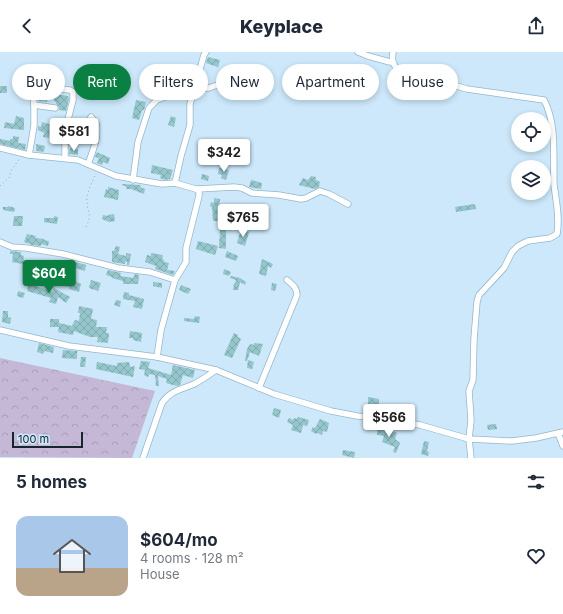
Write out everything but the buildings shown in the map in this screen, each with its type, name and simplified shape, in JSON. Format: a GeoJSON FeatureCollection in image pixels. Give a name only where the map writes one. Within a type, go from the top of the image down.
{"type":"FeatureCollection","features":[{"type":"Feature","properties":{"kind":"street"},"geometry":{"type":"LineString","coordinates":[[202,64],[206,52]]}},
{"type":"Feature","properties":{"kind":"street"},"geometry":{"type":"LineString","coordinates":[[358,52],[390,62]]}},
{"type":"Feature","properties":{"kind":"street"},"geometry":{"type":"LineString","coordinates":[[393,52],[393,64],[397,69],[467,89],[544,100],[547,105],[550,120],[553,143],[554,183],[558,226],[557,234],[550,238],[528,242],[518,246],[512,252],[504,268],[479,295],[474,339],[473,380],[470,392],[471,420],[469,439],[471,458]]}},
{"type":"Feature","properties":{"kind":"street"},"geometry":{"type":"LineString","coordinates":[[27,154],[33,133],[34,105],[32,86],[43,86],[70,90],[72,92],[73,100],[67,123],[68,128],[65,141],[65,158]]}},
{"type":"Feature","properties":{"kind":"street"},"geometry":{"type":"LineString","coordinates":[[133,180],[138,142],[149,108],[157,100]]}},
{"type":"Feature","properties":{"kind":"street"},"geometry":{"type":"LineString","coordinates":[[176,183],[181,156],[190,125],[191,100]]}},
{"type":"Feature","properties":{"kind":"street"},"geometry":{"type":"LineString","coordinates":[[34,105],[55,108]]}},
{"type":"Feature","properties":{"kind":"street"},"geometry":{"type":"LineString","coordinates":[[88,164],[93,152],[97,130],[96,122],[91,117]]}},
{"type":"Feature","properties":{"kind":"street"},"geometry":{"type":"LineString","coordinates":[[0,148],[27,154],[78,160],[116,176],[133,180],[162,184],[176,183],[197,189],[234,187],[242,188],[252,193],[301,199],[320,191],[348,204]]}},
{"type":"Feature","properties":{"kind":"street"},"geometry":{"type":"LineString","coordinates":[[157,356],[161,330],[176,280],[186,262],[186,248],[199,196],[197,189]]}},
{"type":"Feature","properties":{"kind":"street"},"geometry":{"type":"LineString","coordinates":[[0,242],[12,247],[63,254],[118,268],[150,272],[176,280]]}},
{"type":"Feature","properties":{"kind":"street"},"geometry":{"type":"LineString","coordinates":[[259,388],[297,295],[295,286],[287,280]]}},
{"type":"Feature","properties":{"kind":"street"},"geometry":{"type":"LineString","coordinates":[[0,330],[83,348],[157,356],[216,370],[259,388],[331,411],[357,416],[390,419],[420,425],[469,439],[512,441],[560,433],[563,446]]}},
{"type":"Feature","properties":{"kind":"street"},"geometry":{"type":"LineString","coordinates":[[143,458],[166,397],[171,393],[203,379],[216,370]]}},
{"type":"Feature","properties":{"kind":"path"},"geometry":{"type":"LineString","coordinates":[[0,186],[9,178],[19,159],[27,154]]}},
{"type":"Feature","properties":{"kind":"path"},"geometry":{"type":"LineString","coordinates":[[86,227],[90,218],[87,200],[88,194],[98,168]]}},
{"type":"Feature","properties":{"kind":"green space"},"geometry":{"type":"Polygon","coordinates":[[[0,358],[155,391],[132,458],[0,457],[0,358]]]}}]}
